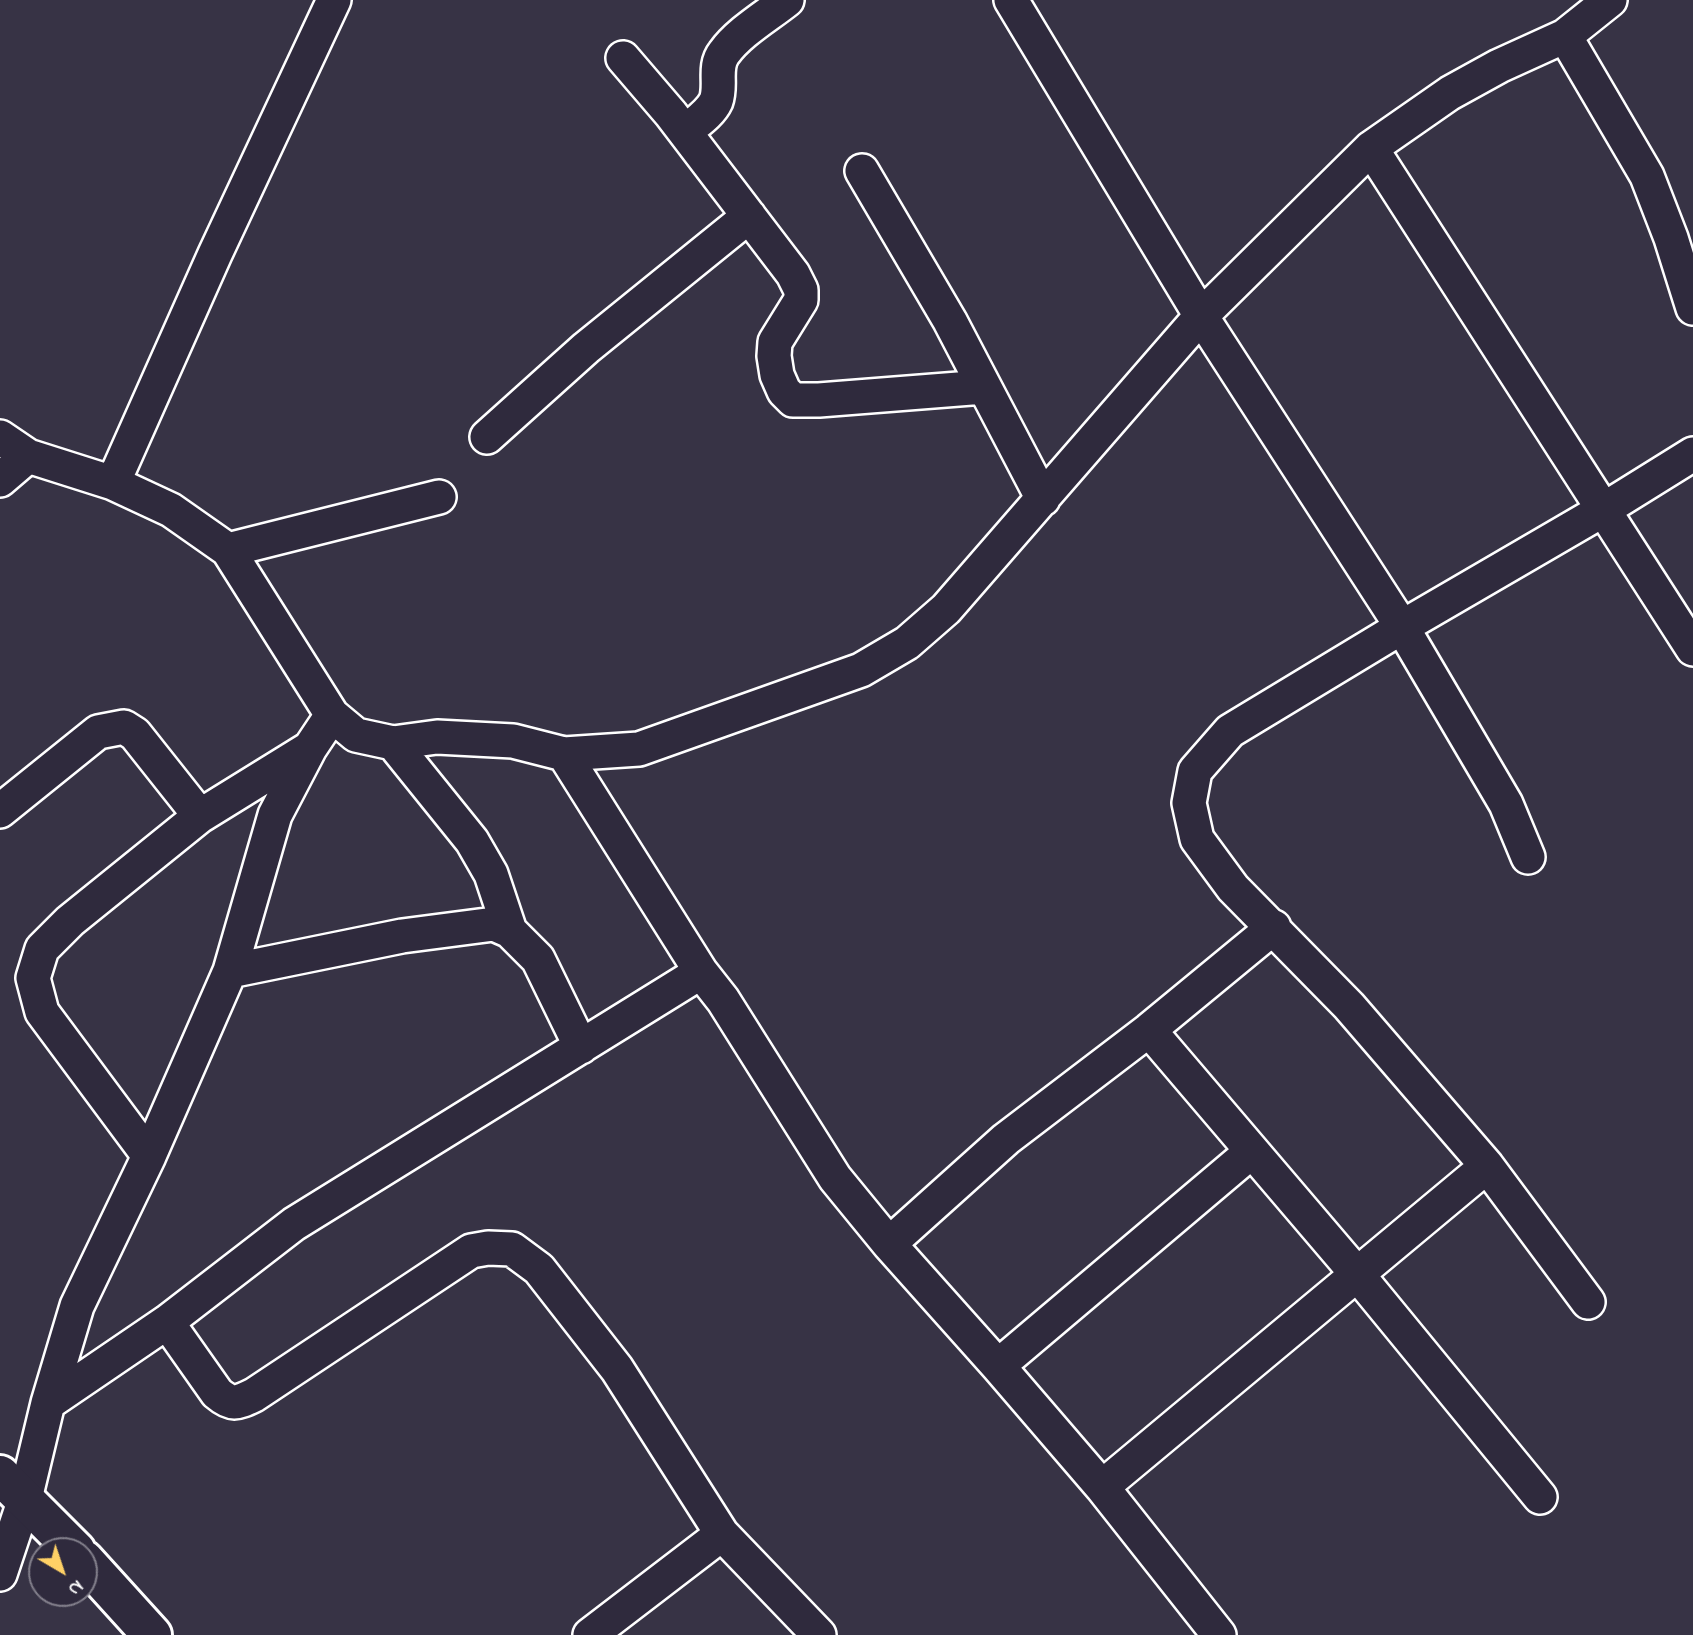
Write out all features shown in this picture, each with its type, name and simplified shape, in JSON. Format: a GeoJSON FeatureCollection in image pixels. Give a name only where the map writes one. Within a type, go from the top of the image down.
{"type":"FeatureCollection","features":[{"type":"Feature","properties":{"kind":"main road"},"geometry":{"type":"LineString","coordinates":[[13,1487],[62,1537]]}},
{"type":"Feature","properties":{"kind":"main road"},"geometry":{"type":"LineString","coordinates":[[98,1575],[152,1635]]}},
{"type":"Feature","properties":{"kind":"street"},"geometry":{"type":"LineString","coordinates":[[113,483],[215,254],[334,0]]}},
{"type":"Feature","properties":{"kind":"street"},"geometry":{"type":"LineString","coordinates":[[685,132],[708,113],[716,100],[717,69],[722,54],[787,0]]}},
{"type":"Feature","properties":{"kind":"street"},"geometry":{"type":"LineString","coordinates":[[1011,0],[1200,316],[1402,627],[1506,804],[1528,857]]}},
{"type":"Feature","properties":{"kind":"street"},"geometry":{"type":"LineString","coordinates":[[0,437],[28,456],[113,483],[171,510],[228,550],[332,715],[356,735],[393,743],[438,737],[513,741],[564,754],[639,749],[861,670],[906,643],[946,608],[1200,316],[1371,148],[1450,93],[1499,66],[1565,36],[1610,0]]}},
{"type":"Feature","properties":{"kind":"street"},"geometry":{"type":"LineString","coordinates":[[1565,36],[1647,176],[1671,238],[1693,308]]}},
{"type":"Feature","properties":{"kind":"street"},"geometry":{"type":"LineString","coordinates":[[623,58],[685,132],[793,274],[801,290],[802,300],[775,342],[777,375],[784,391],[793,400],[984,387]]}},
{"type":"Feature","properties":{"kind":"street"},"geometry":{"type":"LineString","coordinates":[[1371,148],[1693,649]]}},
{"type":"Feature","properties":{"kind":"street"},"geometry":{"type":"LineString","coordinates":[[862,171],[950,321],[1042,499]]}},
{"type":"Feature","properties":{"kind":"street"},"geometry":{"type":"LineString","coordinates":[[487,437],[586,348],[749,216]]}},
{"type":"Feature","properties":{"kind":"street"},"geometry":{"type":"LineString","coordinates":[[1588,1302],[1487,1166],[1349,1006],[1233,888],[1197,839],[1189,803],[1195,771],[1230,731],[1604,510],[1693,454]]}},
{"type":"Feature","properties":{"kind":"street"},"geometry":{"type":"LineString","coordinates":[[0,480],[28,456]]}},
{"type":"Feature","properties":{"kind":"street"},"geometry":{"type":"LineString","coordinates":[[228,550],[439,497]]}},
{"type":"Feature","properties":{"kind":"street"},"geometry":{"type":"LineString","coordinates":[[0,1574],[13,1487],[48,1403],[77,1306],[149,1156],[230,971],[275,815],[310,748],[332,715]]}},
{"type":"Feature","properties":{"kind":"street"},"geometry":{"type":"LineString","coordinates":[[0,811],[98,732],[124,727],[135,734],[200,816]]}},
{"type":"Feature","properties":{"kind":"street"},"geometry":{"type":"LineString","coordinates":[[393,743],[472,841],[491,874],[510,931]]}},
{"type":"Feature","properties":{"kind":"street"},"geometry":{"type":"LineString","coordinates":[[149,1156],[42,1012],[33,978],[42,948],[200,816],[310,748]]}},
{"type":"Feature","properties":{"kind":"street"},"geometry":{"type":"LineString","coordinates":[[564,754],[835,1178],[889,1244],[1102,1487],[1219,1635]]}},
{"type":"Feature","properties":{"kind":"street"},"geometry":{"type":"LineString","coordinates":[[230,971],[402,936],[494,924],[510,931],[538,959],[581,1047]]}},
{"type":"Feature","properties":{"kind":"street"},"geometry":{"type":"LineString","coordinates":[[889,1244],[1006,1139],[1149,1030],[1274,927]]}},
{"type":"Feature","properties":{"kind":"street"},"geometry":{"type":"LineString","coordinates":[[48,1403],[167,1322],[294,1224],[701,972]]}},
{"type":"Feature","properties":{"kind":"street"},"geometry":{"type":"LineString","coordinates":[[1149,1030],[1357,1274],[1540,1497]]}},
{"type":"Feature","properties":{"kind":"street"},"geometry":{"type":"LineString","coordinates":[[998,1366],[1251,1152]]}},
{"type":"Feature","properties":{"kind":"street"},"geometry":{"type":"LineString","coordinates":[[1102,1487],[1487,1166]]}},
{"type":"Feature","properties":{"kind":"street"},"geometry":{"type":"LineString","coordinates":[[167,1322],[217,1393],[226,1401],[237,1402],[254,1395],[471,1251],[488,1248],[512,1249],[540,1269],[617,1368],[722,1534],[816,1634]]}},
{"type":"Feature","properties":{"kind":"street"},"geometry":{"type":"LineString","coordinates":[[590,1635],[722,1534]]}}]}
